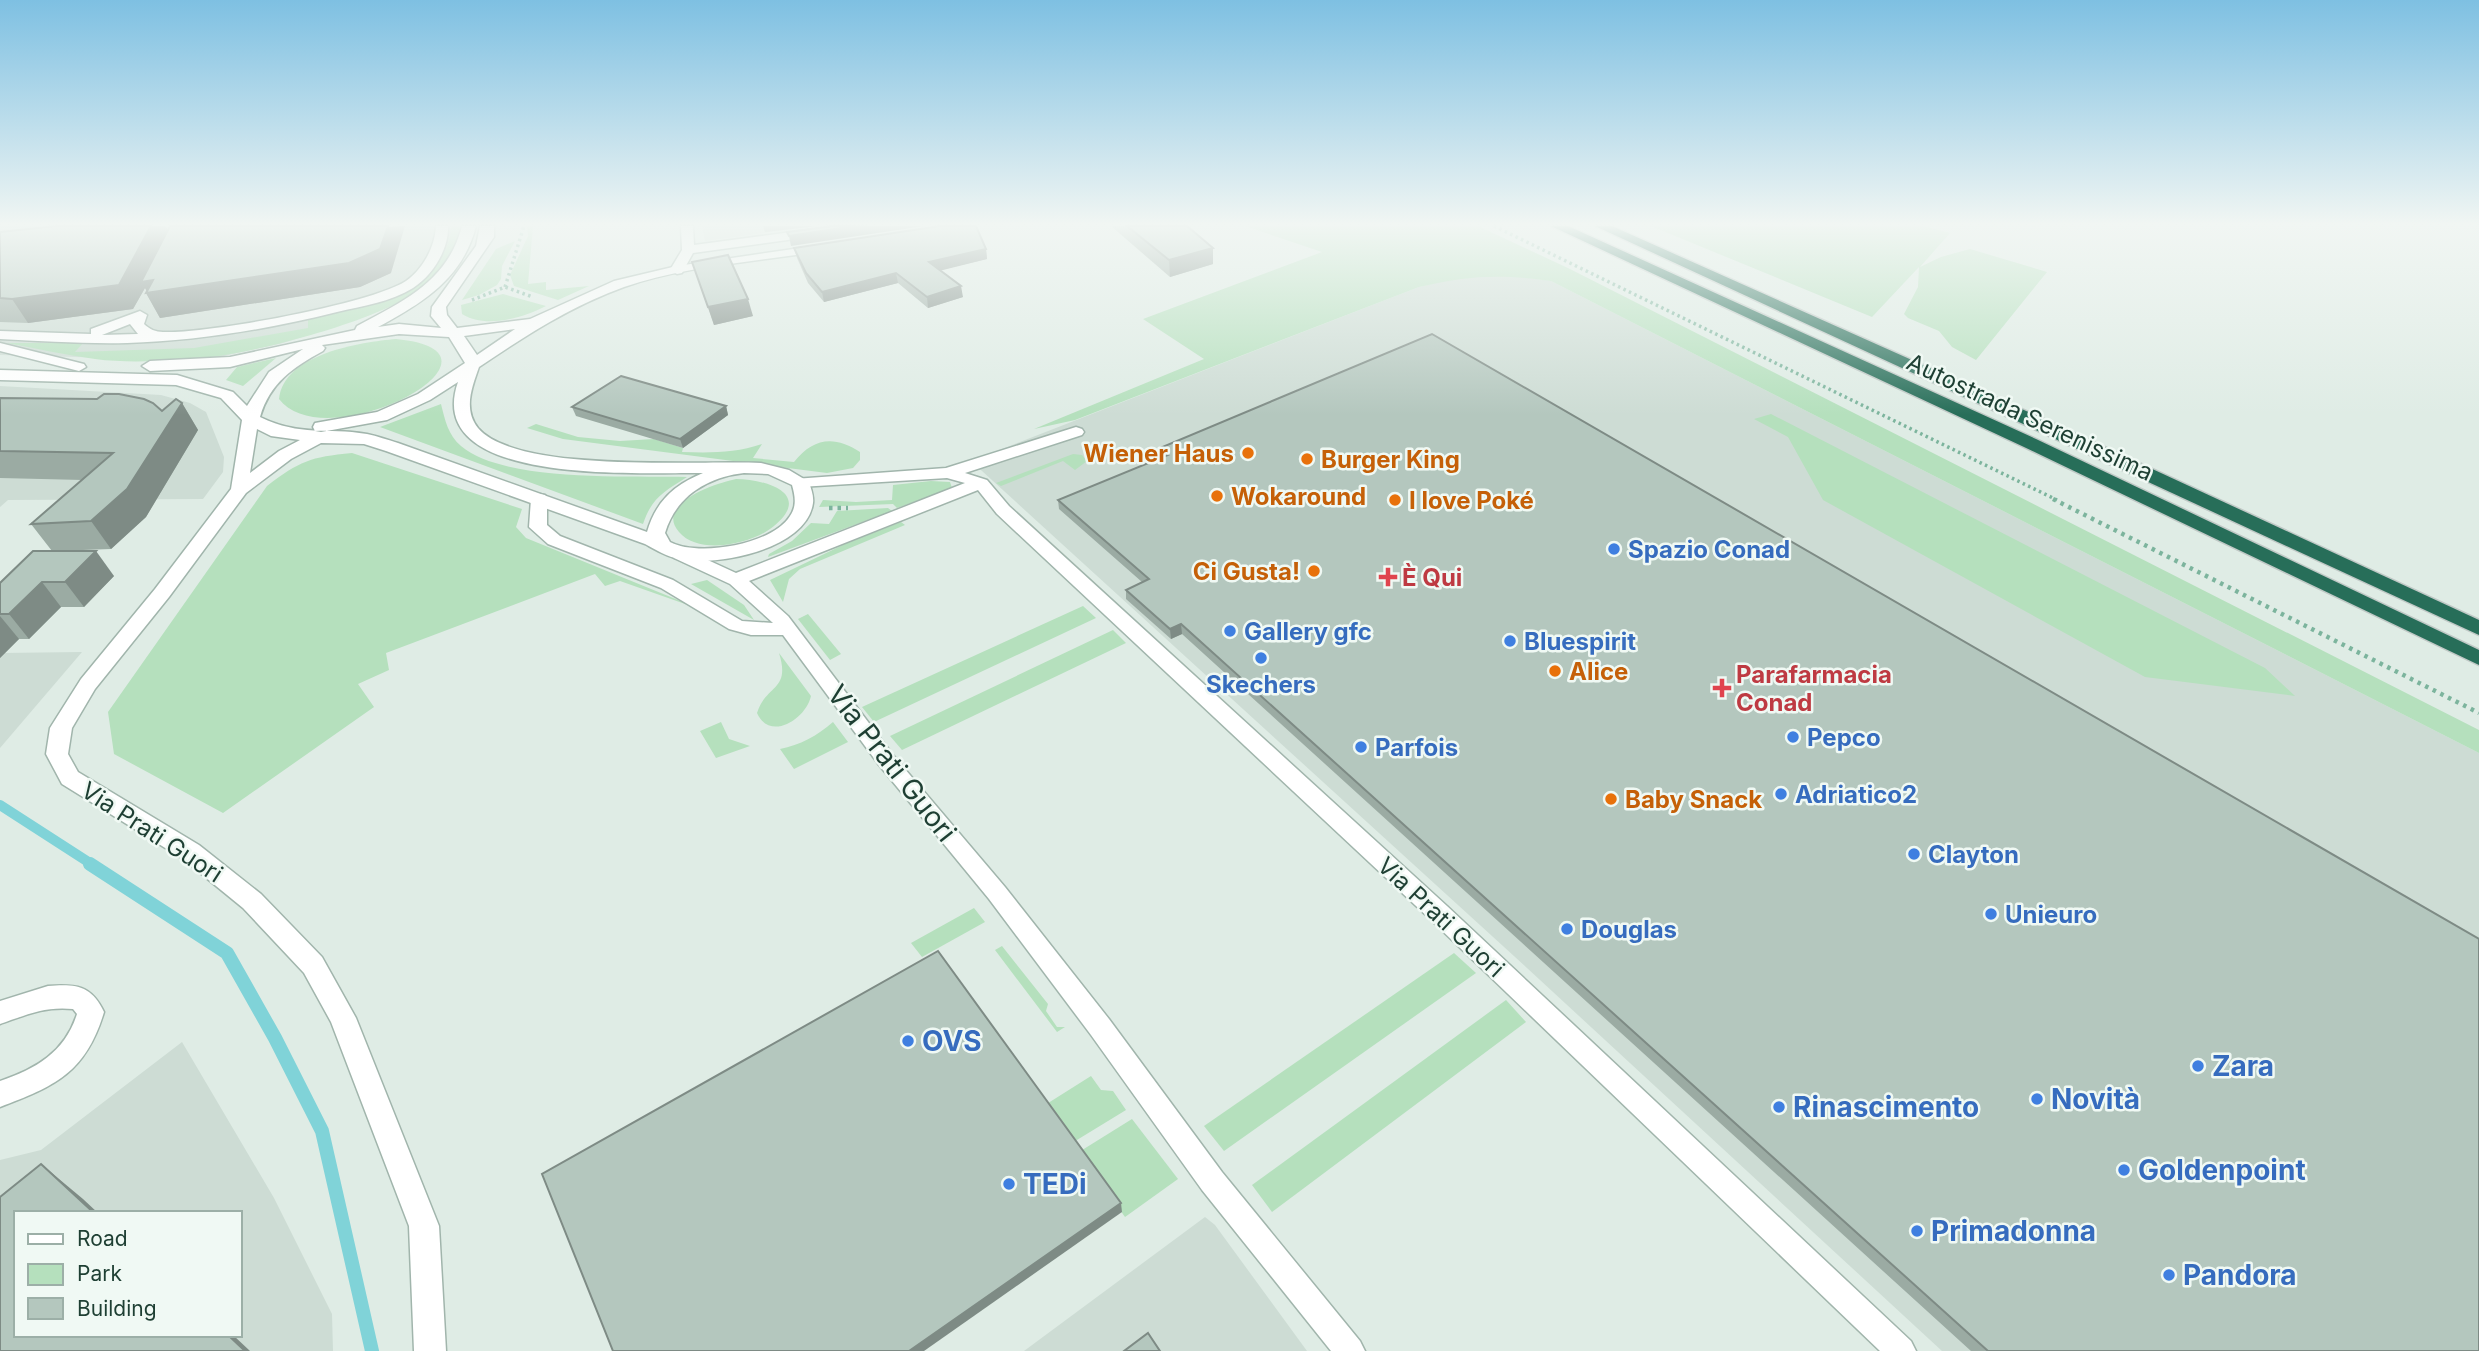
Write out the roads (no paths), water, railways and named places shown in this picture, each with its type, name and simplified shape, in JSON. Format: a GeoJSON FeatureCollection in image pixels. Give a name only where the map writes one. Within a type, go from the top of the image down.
{"type":"FeatureCollection","features":[{"type":"Feature","properties":{"kind":"highway","name":"Autostrada Serenissima"},"geometry":{"type":"LineString","coordinates":[[1695,289],[2018,438],[2479,658]]}},
{"type":"Feature","properties":{"kind":"highway","name":"Autostrada Serenissima"},"geometry":{"type":"LineString","coordinates":[[1742,289],[2049,428],[2479,628]]}},
{"type":"Feature","properties":{"kind":"street"},"geometry":{"type":"LineString","coordinates":[[240,489],[245,442],[264,387],[275,375],[318,348],[351,335],[430,289]]}},
{"type":"Feature","properties":{"kind":"street"},"geometry":{"type":"LineString","coordinates":[[453,289],[439,307],[439,316],[466,348],[473,363],[461,399],[461,411],[468,428],[480,440],[512,455],[553,464],[734,469],[759,467],[780,470],[800,482]]}},
{"type":"Feature","properties":{"kind":"street"},"geometry":{"type":"LineString","coordinates":[[276,432],[381,416],[424,397],[539,320],[608,289]]}},
{"type":"Feature","properties":{"kind":"street"},"geometry":{"type":"LineString","coordinates":[[0,363],[171,366],[230,362],[351,335],[399,329],[452,333],[502,328],[539,320]]}},
{"type":"Feature","properties":{"kind":"street"},"geometry":{"type":"LineString","coordinates":[[0,369],[79,366]]}},
{"type":"Feature","properties":{"kind":"street","name":"Via Prati Guori"},"geometry":{"type":"LineString","coordinates":[[0,375],[177,380],[228,395],[252,420],[276,432],[318,438],[365,439],[539,499],[671,550],[730,552],[765,544],[793,525],[804,504],[800,482]]}},
{"type":"Feature","properties":{"kind":"street","name":"Via Prati Guori"},"geometry":{"type":"LineString","coordinates":[[318,438],[285,455],[240,489],[162,593],[88,684],[61,728],[57,754],[70,778],[191,852],[251,901],[313,965],[343,1018],[424,1226],[430,1351]]}},
{"type":"Feature","properties":{"kind":"street"},"geometry":{"type":"LineString","coordinates":[[671,550],[656,533],[666,503],[701,480],[734,469]]}},
{"type":"Feature","properties":{"kind":"street"},"geometry":{"type":"LineString","coordinates":[[0,1013],[51,994],[80,998],[92,1012],[86,1034],[68,1058],[38,1081],[0,1094]]}},
{"type":"Feature","properties":{"kind":"lane"},"geometry":{"type":"LineString","coordinates":[[0,335],[162,337],[251,326],[317,313],[374,298],[396,289]]}},
{"type":"Feature","properties":{"kind":"lane"},"geometry":{"type":"LineString","coordinates":[[74,336],[102,330],[143,309],[136,324],[143,331],[162,337]]}},
{"type":"Feature","properties":{"kind":"lane"},"geometry":{"type":"LineString","coordinates":[[0,347],[79,366]]}},
{"type":"Feature","properties":{"kind":"lane"},"geometry":{"type":"LineString","coordinates":[[800,482],[948,473],[1076,432]]}},
{"type":"Feature","properties":{"kind":"lane"},"geometry":{"type":"LineString","coordinates":[[948,473],[981,483]]}},
{"type":"Feature","properties":{"kind":"lane"},"geometry":{"type":"LineString","coordinates":[[736,580],[981,483]]}},
{"type":"Feature","properties":{"kind":"lane","name":"Via Prati Guori"},"geometry":{"type":"LineString","coordinates":[[981,483],[1003,510],[1202,692],[1901,1351]]}},
{"type":"Feature","properties":{"kind":"lane"},"geometry":{"type":"LineString","coordinates":[[539,499],[538,527],[554,540],[667,584],[736,625],[751,629],[788,629]]}},
{"type":"Feature","properties":{"kind":"lane","name":"Via Prati Guori"},"geometry":{"type":"LineString","coordinates":[[671,550],[736,580],[788,629],[886,760],[997,893],[1100,1027],[1212,1181],[1350,1351]]}},
{"type":"Feature","properties":{"kind":"waterway"},"geometry":{"type":"LineString","coordinates":[[0,805],[93,865]]}},
{"type":"Feature","properties":{"kind":"waterway"},"geometry":{"type":"LineString","coordinates":[[90,864],[227,953],[275,1038],[322,1131],[372,1351]]}},
{"type":"Feature","properties":{"kind":"place","name":"Wiener Haus"},"geometry":{"type":"Point","coordinates":[1248,453]}},
{"type":"Feature","properties":{"kind":"place","name":"Burger King"},"geometry":{"type":"Point","coordinates":[1307,459]}},
{"type":"Feature","properties":{"kind":"place","name":"Wokaround"},"geometry":{"type":"Point","coordinates":[1217,496]}},
{"type":"Feature","properties":{"kind":"place","name":"I love Poké"},"geometry":{"type":"Point","coordinates":[1395,500]}},
{"type":"Feature","properties":{"kind":"place","name":"Spazio Conad"},"geometry":{"type":"Point","coordinates":[1614,549]}},
{"type":"Feature","properties":{"kind":"place","name":"Ci Gusta!"},"geometry":{"type":"Point","coordinates":[1314,571]}},
{"type":"Feature","properties":{"kind":"place","name":"È Qui"},"geometry":{"type":"Point","coordinates":[1388,577]}},
{"type":"Feature","properties":{"kind":"place","name":"Gallery gfc"},"geometry":{"type":"Point","coordinates":[1230,631]}},
{"type":"Feature","properties":{"kind":"place","name":"Bluespirit"},"geometry":{"type":"Point","coordinates":[1510,641]}},
{"type":"Feature","properties":{"kind":"place","name":"Skechers"},"geometry":{"type":"Point","coordinates":[1261,658]}},
{"type":"Feature","properties":{"kind":"place","name":"Alice"},"geometry":{"type":"Point","coordinates":[1555,671]}},
{"type":"Feature","properties":{"kind":"place","name":"Parafarmacia Conad"},"geometry":{"type":"Point","coordinates":[1722,688]}},
{"type":"Feature","properties":{"kind":"place","name":"Pepco"},"geometry":{"type":"Point","coordinates":[1793,737]}},
{"type":"Feature","properties":{"kind":"place","name":"Parfois"},"geometry":{"type":"Point","coordinates":[1361,747]}},
{"type":"Feature","properties":{"kind":"place","name":"Adriatico2"},"geometry":{"type":"Point","coordinates":[1781,794]}},
{"type":"Feature","properties":{"kind":"place","name":"Baby Snack"},"geometry":{"type":"Point","coordinates":[1611,799]}},
{"type":"Feature","properties":{"kind":"place","name":"Clayton"},"geometry":{"type":"Point","coordinates":[1914,854]}},
{"type":"Feature","properties":{"kind":"place","name":"Unieuro"},"geometry":{"type":"Point","coordinates":[1991,914]}},
{"type":"Feature","properties":{"kind":"place","name":"Douglas"},"geometry":{"type":"Point","coordinates":[1567,929]}},
{"type":"Feature","properties":{"kind":"place","name":"OVS"},"geometry":{"type":"Point","coordinates":[908,1041]}},
{"type":"Feature","properties":{"kind":"place","name":"Zara"},"geometry":{"type":"Point","coordinates":[2198,1066]}},
{"type":"Feature","properties":{"kind":"place","name":"Novità"},"geometry":{"type":"Point","coordinates":[2037,1099]}},
{"type":"Feature","properties":{"kind":"place","name":"Rinascimento"},"geometry":{"type":"Point","coordinates":[1779,1107]}},
{"type":"Feature","properties":{"kind":"place","name":"Goldenpoint"},"geometry":{"type":"Point","coordinates":[2124,1170]}},
{"type":"Feature","properties":{"kind":"place","name":"TEDi"},"geometry":{"type":"Point","coordinates":[1009,1184]}},
{"type":"Feature","properties":{"kind":"place","name":"Primadonna"},"geometry":{"type":"Point","coordinates":[1917,1231]}},
{"type":"Feature","properties":{"kind":"place","name":"Pandora"},"geometry":{"type":"Point","coordinates":[2169,1275]}}]}
